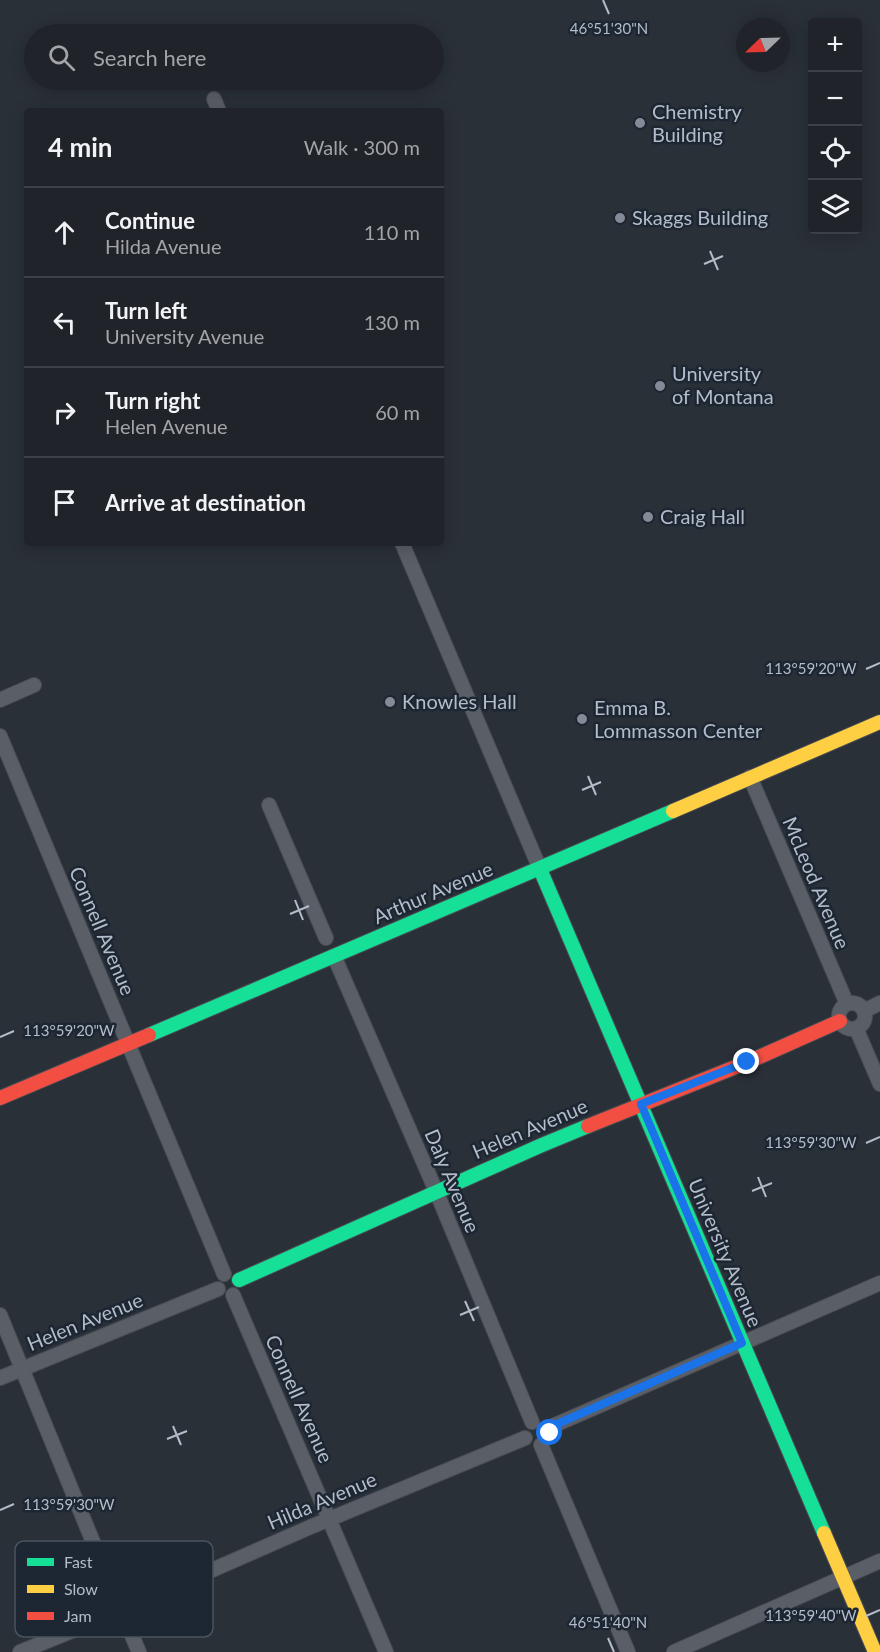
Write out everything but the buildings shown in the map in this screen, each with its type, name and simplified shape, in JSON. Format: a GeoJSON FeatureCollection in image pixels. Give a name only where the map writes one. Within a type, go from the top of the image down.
{"type":"FeatureCollection","features":[{"type":"Feature","properties":{"kind":"street"},"geometry":{"type":"LineString","coordinates":[[403,546],[540,869]]}},
{"type":"Feature","properties":{"kind":"street"},"geometry":{"type":"LineString","coordinates":[[0,700],[34,685]]}},
{"type":"Feature","properties":{"kind":"street","name":"Arthur Avenue"},"geometry":{"type":"LineString","coordinates":[[0,1098],[880,722]]}},
{"type":"Feature","properties":{"kind":"street","name":"Connell Avenue"},"geometry":{"type":"LineString","coordinates":[[0,736],[224,1274]]}},
{"type":"Feature","properties":{"kind":"street","name":"McLeod Avenue"},"geometry":{"type":"LineString","coordinates":[[750,777],[847,1004]]}},
{"type":"Feature","properties":{"kind":"street"},"geometry":{"type":"LineString","coordinates":[[269,805],[326,938]]}},
{"type":"Feature","properties":{"kind":"street","name":"University Avenue"},"geometry":{"type":"LineString","coordinates":[[540,869],[875,1652]]}},
{"type":"Feature","properties":{"kind":"street","name":"Daly Avenue"},"geometry":{"type":"LineString","coordinates":[[334,956],[436,1191],[532,1422]]}},
{"type":"Feature","properties":{"kind":"street"},"geometry":{"type":"LineString","coordinates":[[864,1011],[880,1003]]}},
{"type":"Feature","properties":{"kind":"street"},"geometry":{"type":"LineString","coordinates":[[847,1004],[856,1004],[864,1011],[864,1020],[856,1028],[848,1028],[840,1021],[840,1010],[847,1004]]}},
{"type":"Feature","properties":{"kind":"street","name":"Helen Avenue"},"geometry":{"type":"LineString","coordinates":[[239,1280],[414,1203],[436,1191],[840,1021]]}},
{"type":"Feature","properties":{"kind":"street"},"geometry":{"type":"LineString","coordinates":[[856,1028],[880,1084]]}},
{"type":"Feature","properties":{"kind":"street"},"geometry":{"type":"LineString","coordinates":[[224,1274],[232,1274],[239,1280],[239,1288],[232,1295],[224,1296],[218,1289],[217,1283],[224,1274]]}},
{"type":"Feature","properties":{"kind":"street"},"geometry":{"type":"LineString","coordinates":[[548,1428],[880,1283]]}},
{"type":"Feature","properties":{"kind":"street","name":"Helen Avenue"},"geometry":{"type":"LineString","coordinates":[[0,1378],[218,1289]]}},
{"type":"Feature","properties":{"kind":"street","name":"Connell Avenue"},"geometry":{"type":"LineString","coordinates":[[232,1295],[386,1652]]}},
{"type":"Feature","properties":{"kind":"street"},"geometry":{"type":"LineString","coordinates":[[0,1315],[93,1541]]}},
{"type":"Feature","properties":{"kind":"street"},"geometry":{"type":"LineString","coordinates":[[540,1421],[548,1428],[549,1437],[541,1445],[532,1445],[525,1438],[526,1428],[532,1422],[540,1421]]}},
{"type":"Feature","properties":{"kind":"street","name":"Hilda Avenue"},"geometry":{"type":"LineString","coordinates":[[213,1570],[525,1438]]}},
{"type":"Feature","properties":{"kind":"street"},"geometry":{"type":"LineString","coordinates":[[541,1445],[628,1652]]}},
{"type":"Feature","properties":{"kind":"street"},"geometry":{"type":"LineString","coordinates":[[674,1652],[880,1561]]}},
{"type":"Feature","properties":{"kind":"street"},"geometry":{"type":"LineString","coordinates":[[20,1652],[57,1637]]}},
{"type":"Feature","properties":{"kind":"street"},"geometry":{"type":"LineString","coordinates":[[133,1637],[139,1652]]}},
{"type":"Feature","properties":{"kind":"traffic: fast"},"geometry":{"type":"LineString","coordinates":[[149,1035],[673,811]]}},
{"type":"Feature","properties":{"kind":"traffic: fast"},"geometry":{"type":"LineString","coordinates":[[540,869],[824,1533]]}},
{"type":"Feature","properties":{"kind":"traffic: fast"},"geometry":{"type":"LineString","coordinates":[[239,1280],[588,1126]]}},
{"type":"Feature","properties":{"kind":"traffic: slow"},"geometry":{"type":"LineString","coordinates":[[673,811],[880,722]]}},
{"type":"Feature","properties":{"kind":"traffic: slow"},"geometry":{"type":"LineString","coordinates":[[824,1533],[875,1652]]}},
{"type":"Feature","properties":{"kind":"traffic: jam"},"geometry":{"type":"LineString","coordinates":[[588,1126],[748,1062],[840,1021]]}},
{"type":"Feature","properties":{"kind":"traffic: jam"},"geometry":{"type":"LineString","coordinates":[[0,1098],[149,1035]]}},
{"type":"Feature","properties":{"kind":"place","name":"Chemistry Building"},"geometry":{"type":"Point","coordinates":[640,123]}},
{"type":"Feature","properties":{"kind":"place","name":"Skaggs Building"},"geometry":{"type":"Point","coordinates":[620,218]}},
{"type":"Feature","properties":{"kind":"place","name":"University of Montana"},"geometry":{"type":"Point","coordinates":[660,386]}},
{"type":"Feature","properties":{"kind":"place","name":"Craig Hall"},"geometry":{"type":"Point","coordinates":[648,517]}},
{"type":"Feature","properties":{"kind":"place","name":"Knowles Hall"},"geometry":{"type":"Point","coordinates":[390,702]}},
{"type":"Feature","properties":{"kind":"place","name":"Emma B. Lommasson Center"},"geometry":{"type":"Point","coordinates":[582,719]}},
{"type":"Feature","properties":{"kind":"route"},"geometry":{"type":"LineString","coordinates":[[550,1433],[548,1428],[742,1343],[641,1104],[747,1062]]}}]}
